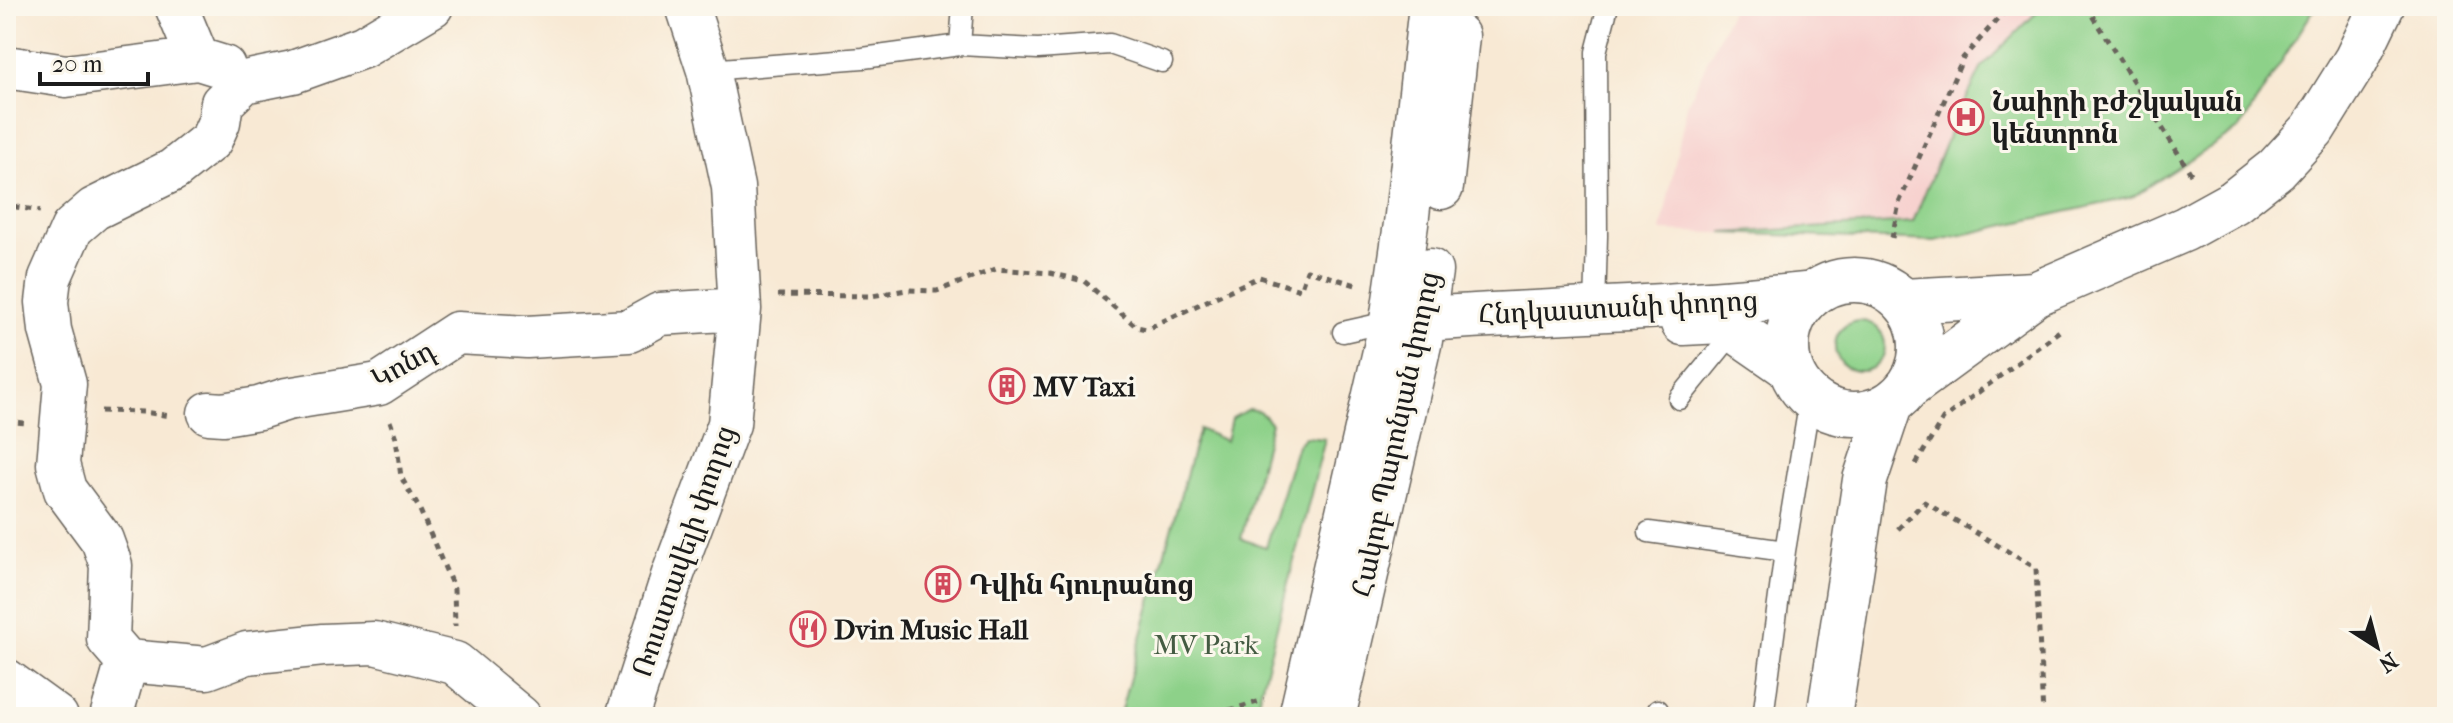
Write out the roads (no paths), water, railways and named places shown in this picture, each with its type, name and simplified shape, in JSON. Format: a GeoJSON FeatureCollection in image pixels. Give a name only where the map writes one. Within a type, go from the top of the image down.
{"type":"FeatureCollection","features":[{"type":"Feature","properties":{"kind":"street"},"geometry":{"type":"LineString","coordinates":[[176,6],[198,59]]}},
{"type":"Feature","properties":{"kind":"street"},"geometry":{"type":"LineString","coordinates":[[432,6],[363,47],[293,72],[244,82],[222,103],[219,122],[211,140],[173,170],[94,209],[72,228],[50,278],[47,302],[50,330],[65,384],[58,464],[65,490],[102,540],[111,565],[108,639],[127,661],[207,668],[247,653],[374,643],[455,663],[520,717]]}},
{"type":"Feature","properties":{"kind":"street","name":"Ռուստավելի փողոց"},"geometry":{"type":"LineString","coordinates":[[627,717],[673,574],[729,424],[740,309],[733,187],[708,70],[687,6]]}},
{"type":"Feature","properties":{"kind":"street","name":"Հակոբ Պարոնյան փողոց"},"geometry":{"type":"LineString","coordinates":[[1405,331],[1406,224],[1431,6]]}},
{"type":"Feature","properties":{"kind":"street","name":"Հակոբ Պարոնյան փողոց"},"geometry":{"type":"LineString","coordinates":[[1302,708],[1405,331],[1449,116],[1460,6]]}},
{"type":"Feature","properties":{"kind":"street"},"geometry":{"type":"LineString","coordinates":[[1813,393],[1856,415],[1874,412],[2035,294],[2185,229],[2234,202],[2276,169],[2313,129],[2356,60],[2382,6]]}},
{"type":"Feature","properties":{"kind":"street"},"geometry":{"type":"LineString","coordinates":[[6,67],[66,76],[198,59],[228,68],[244,82]]}},
{"type":"Feature","properties":{"kind":"street"},"geometry":{"type":"LineString","coordinates":[[1829,717],[1865,480],[1900,395],[1921,356],[1919,326],[1913,313],[1903,301],[1883,287],[1860,280],[1827,285],[1813,294],[1793,319],[1787,352],[1865,480]]}},
{"type":"Feature","properties":{"kind":"street","name":"Հնդկաստանի փողոց"},"geometry":{"type":"LineString","coordinates":[[1405,331],[1595,311],[1813,294]]}},
{"type":"Feature","properties":{"kind":"street"},"geometry":{"type":"LineString","coordinates":[[1903,301],[2035,294]]}},
{"type":"Feature","properties":{"kind":"street","name":"Կոնդ"},"geometry":{"type":"LineString","coordinates":[[209,413],[259,408],[287,399],[379,384],[457,333],[527,337],[629,331],[660,314],[740,309]]}},
{"type":"Feature","properties":{"kind":"street","name":"Հնդկաստանի փողոց"},"geometry":{"type":"LineString","coordinates":[[1405,331],[1476,334],[1722,321],[1736,329],[1813,393]]}},
{"type":"Feature","properties":{"kind":"street"},"geometry":{"type":"LineString","coordinates":[[111,717],[127,661]]}},
{"type":"Feature","properties":{"kind":"street"},"geometry":{"type":"LineString","coordinates":[[6,680],[57,717]]}},
{"type":"Feature","properties":{"kind":"lane"},"geometry":{"type":"LineString","coordinates":[[960,45],[963,6]]}},
{"type":"Feature","properties":{"kind":"lane"},"geometry":{"type":"LineString","coordinates":[[1595,311],[1596,52],[1608,6]]}},
{"type":"Feature","properties":{"kind":"lane"},"geometry":{"type":"LineString","coordinates":[[708,70],[863,58],[960,45],[1038,49],[1110,44],[1162,62]]}},
{"type":"Feature","properties":{"kind":"lane"},"geometry":{"type":"LineString","coordinates":[[1679,399],[1736,329]]}},
{"type":"Feature","properties":{"kind":"lane"},"geometry":{"type":"LineString","coordinates":[[1343,332],[1405,331]]}},
{"type":"Feature","properties":{"kind":"lane"},"geometry":{"type":"LineString","coordinates":[[1763,717],[1785,551],[1813,393]]}},
{"type":"Feature","properties":{"kind":"lane"},"geometry":{"type":"LineString","coordinates":[[1649,532],[1785,551]]}},
{"type":"Feature","properties":{"kind":"place","name":"Նաիրի բժշկական կենտրոն"},"geometry":{"type":"Point","coordinates":[1966,117]}},
{"type":"Feature","properties":{"kind":"place","name":"MV Taxi"},"geometry":{"type":"Point","coordinates":[1007,386]}},
{"type":"Feature","properties":{"kind":"place","name":"Դվին հյուրանոց"},"geometry":{"type":"Point","coordinates":[943,584]}},
{"type":"Feature","properties":{"kind":"place","name":"Dvin Music Hall"},"geometry":{"type":"Point","coordinates":[808,629]}},
{"type":"Feature","properties":{"kind":"park label","name":"MV Park"},"geometry":{"type":"Point","coordinates":[1206,644]}}]}
